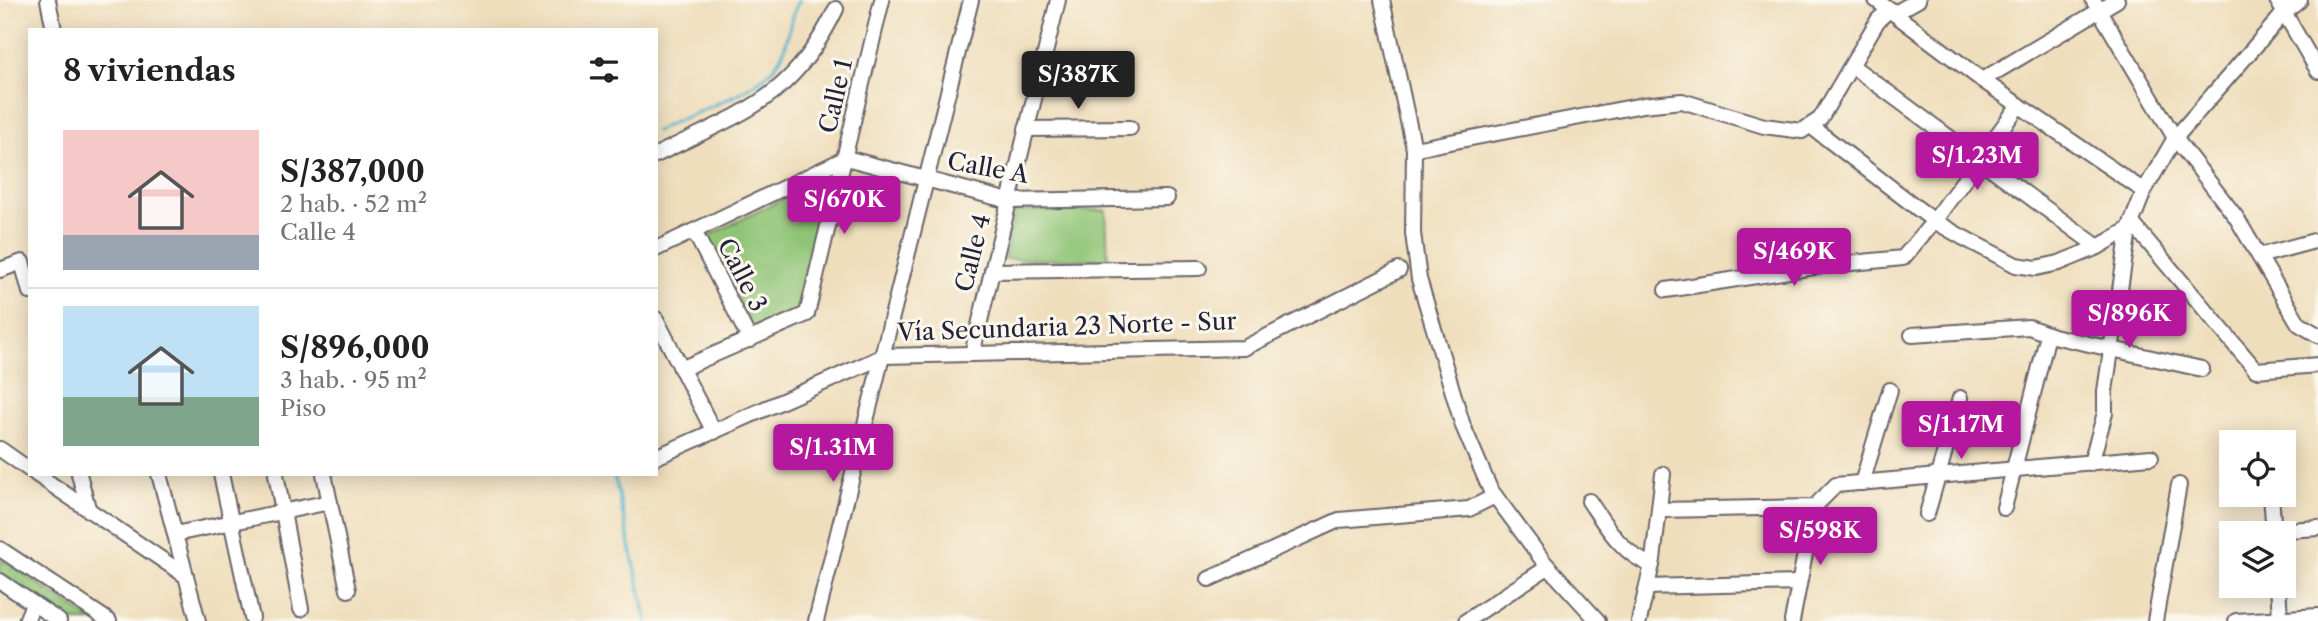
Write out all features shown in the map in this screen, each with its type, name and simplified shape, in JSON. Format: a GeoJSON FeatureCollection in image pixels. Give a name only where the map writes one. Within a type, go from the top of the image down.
{"type":"FeatureCollection","features":[{"type":"Feature","properties":{"kind":"street"},"geometry":{"type":"LineString","coordinates":[[48,0],[54,28]]}},
{"type":"Feature","properties":{"kind":"street","name":"Calle 1"},"geometry":{"type":"LineString","coordinates":[[681,369],[807,314],[882,0]]}},
{"type":"Feature","properties":{"kind":"street"},"geometry":{"type":"LineString","coordinates":[[816,621],[971,0]]}},
{"type":"Feature","properties":{"kind":"street","name":"Calle 4"},"geometry":{"type":"LineString","coordinates":[[972,354],[1058,0]]}},
{"type":"Feature","properties":{"kind":"street"},"geometry":{"type":"LineString","coordinates":[[1383,0],[1414,149],[1413,233],[1419,279],[1463,426],[1495,496],[1548,567],[1598,621]]}},
{"type":"Feature","properties":{"kind":"street"},"geometry":{"type":"LineString","coordinates":[[1876,0],[1982,80],[2144,191]]}},
{"type":"Feature","properties":{"kind":"street"},"geometry":{"type":"LineString","coordinates":[[1414,149],[1643,105],[1682,101],[1787,131],[1802,131],[1812,127],[1878,20],[1918,0]]}},
{"type":"Feature","properties":{"kind":"street"},"geometry":{"type":"LineString","coordinates":[[1982,80],[2096,5],[2117,0]]}},
{"type":"Feature","properties":{"kind":"street"},"geometry":{"type":"LineString","coordinates":[[2091,463],[2105,413],[2131,226],[2144,191],[2175,138],[2281,6],[2300,0]]}},
{"type":"Feature","properties":{"kind":"street"},"geometry":{"type":"LineString","coordinates":[[2096,5],[2175,138],[2236,217],[2299,324],[2318,335]]}},
{"type":"Feature","properties":{"kind":"street"},"geometry":{"type":"LineString","coordinates":[[2281,6],[2318,71]]}},
{"type":"Feature","properties":{"kind":"street"},"geometry":{"type":"LineString","coordinates":[[658,154],[765,100],[784,86],[820,43],[836,9]]}},
{"type":"Feature","properties":{"kind":"street"},"geometry":{"type":"LineString","coordinates":[[1852,66],[2098,247]]}},
{"type":"Feature","properties":{"kind":"street"},"geometry":{"type":"LineString","coordinates":[[1665,289],[1833,265],[1900,259],[1934,221],[2019,105]]}},
{"type":"Feature","properties":{"kind":"street"},"geometry":{"type":"LineString","coordinates":[[1812,127],[1934,221],[2016,265],[2036,268],[2059,263],[2098,247],[2131,226]]}},
{"type":"Feature","properties":{"kind":"street"},"geometry":{"type":"LineString","coordinates":[[1026,129],[1130,128]]}},
{"type":"Feature","properties":{"kind":"street"},"geometry":{"type":"LineString","coordinates":[[658,248],[846,158]]}},
{"type":"Feature","properties":{"kind":"street","name":"Calle A"},"geometry":{"type":"LineString","coordinates":[[846,158],[1009,201],[1167,198]]}},
{"type":"Feature","properties":{"kind":"street"},"geometry":{"type":"LineString","coordinates":[[2131,226],[2256,370],[2318,365]]}},
{"type":"Feature","properties":{"kind":"street","name":"Calle 3"},"geometry":{"type":"LineString","coordinates":[[694,231],[750,340]]}},
{"type":"Feature","properties":{"kind":"street"},"geometry":{"type":"LineString","coordinates":[[2259,256],[2318,240]]}},
{"type":"Feature","properties":{"kind":"street"},"geometry":{"type":"LineString","coordinates":[[0,270],[22,262],[28,284]]}},
{"type":"Feature","properties":{"kind":"street"},"geometry":{"type":"LineString","coordinates":[[992,271],[1199,268]]}},
{"type":"Feature","properties":{"kind":"street","name":"Vía Secundaria 23 Norte - Sur"},"geometry":{"type":"LineString","coordinates":[[658,456],[884,356],[1244,348],[1399,270]]}},
{"type":"Feature","properties":{"kind":"street"},"geometry":{"type":"LineString","coordinates":[[658,323],[714,432]]}},
{"type":"Feature","properties":{"kind":"street"},"geometry":{"type":"LineString","coordinates":[[1912,335],[2029,327],[2048,335],[2202,369]]}},
{"type":"Feature","properties":{"kind":"street"},"geometry":{"type":"LineString","coordinates":[[2004,508],[2048,335]]}},
{"type":"Feature","properties":{"kind":"street"},"geometry":{"type":"LineString","coordinates":[[1862,482],[1890,390]]}},
{"type":"Feature","properties":{"kind":"street"},"geometry":{"type":"LineString","coordinates":[[1927,514],[1960,398]]}},
{"type":"Feature","properties":{"kind":"street"},"geometry":{"type":"LineString","coordinates":[[0,449],[28,469]]}},
{"type":"Feature","properties":{"kind":"street"},"geometry":{"type":"LineString","coordinates":[[1792,621],[1814,507],[1836,485],[2151,457]]}},
{"type":"Feature","properties":{"kind":"street"},"geometry":{"type":"LineString","coordinates":[[1639,621],[1652,565],[1663,474]]}},
{"type":"Feature","properties":{"kind":"street"},"geometry":{"type":"LineString","coordinates":[[39,476],[186,576]]}},
{"type":"Feature","properties":{"kind":"street"},"geometry":{"type":"LineString","coordinates":[[80,476],[88,508]]}},
{"type":"Feature","properties":{"kind":"street"},"geometry":{"type":"LineString","coordinates":[[160,476],[198,621]]}},
{"type":"Feature","properties":{"kind":"street"},"geometry":{"type":"LineString","coordinates":[[221,476],[252,618]]}},
{"type":"Feature","properties":{"kind":"street"},"geometry":{"type":"LineString","coordinates":[[276,476],[301,609]]}},
{"type":"Feature","properties":{"kind":"street"},"geometry":{"type":"LineString","coordinates":[[324,476],[348,590]]}},
{"type":"Feature","properties":{"kind":"street"},"geometry":{"type":"LineString","coordinates":[[2155,621],[2179,485]]}},
{"type":"Feature","properties":{"kind":"street"},"geometry":{"type":"LineString","coordinates":[[1209,579],[1339,520],[1469,509],[1495,496]]}},
{"type":"Feature","properties":{"kind":"street"},"geometry":{"type":"LineString","coordinates":[[1589,501],[1613,536],[1640,561],[1652,565]]}},
{"type":"Feature","properties":{"kind":"street"},"geometry":{"type":"LineString","coordinates":[[175,534],[330,502]]}},
{"type":"Feature","properties":{"kind":"street"},"geometry":{"type":"LineString","coordinates":[[1659,510],[1814,507]]}},
{"type":"Feature","properties":{"kind":"street"},"geometry":{"type":"LineString","coordinates":[[2296,530],[2318,528]]}},
{"type":"Feature","properties":{"kind":"street"},"geometry":{"type":"LineString","coordinates":[[0,549],[109,621]]}},
{"type":"Feature","properties":{"kind":"street"},"geometry":{"type":"LineString","coordinates":[[1466,621],[1548,567]]}},
{"type":"Feature","properties":{"kind":"street"},"geometry":{"type":"LineString","coordinates":[[0,582],[59,621]]}},
{"type":"Feature","properties":{"kind":"street"},"geometry":{"type":"LineString","coordinates":[[1647,587],[1799,583]]}},
{"type":"Feature","properties":{"kind":"street"},"geometry":{"type":"LineString","coordinates":[[2279,598],[2280,617]]}},
{"type":"Feature","properties":{"kind":"street"},"geometry":{"type":"LineString","coordinates":[[26,621],[33,604]]}},
{"type":"Feature","properties":{"kind":"street"},"geometry":{"type":"LineString","coordinates":[[2236,621],[2318,616]]}},
{"type":"Feature","properties":{"kind":"green space"},"geometry":{"type":"Polygon","coordinates":[[[827,177],[833,182],[803,309],[753,330],[708,236],[827,177]]]}},
{"type":"Feature","properties":{"kind":"green space"},"geometry":{"type":"Polygon","coordinates":[[[1106,210],[1108,260],[1004,259],[1015,211],[1106,210]]]}},
{"type":"Feature","properties":{"kind":"green space"},"geometry":{"type":"Polygon","coordinates":[[[0,558],[94,621],[71,621],[0,573],[0,558]]]}},
{"type":"Feature","properties":{"kind":"waterway"},"geometry":{"type":"LineString","coordinates":[[658,130],[719,103],[764,77],[780,59],[799,0]]}},
{"type":"Feature","properties":{"kind":"waterway"},"geometry":{"type":"LineString","coordinates":[[614,476],[647,621]]}}]}
